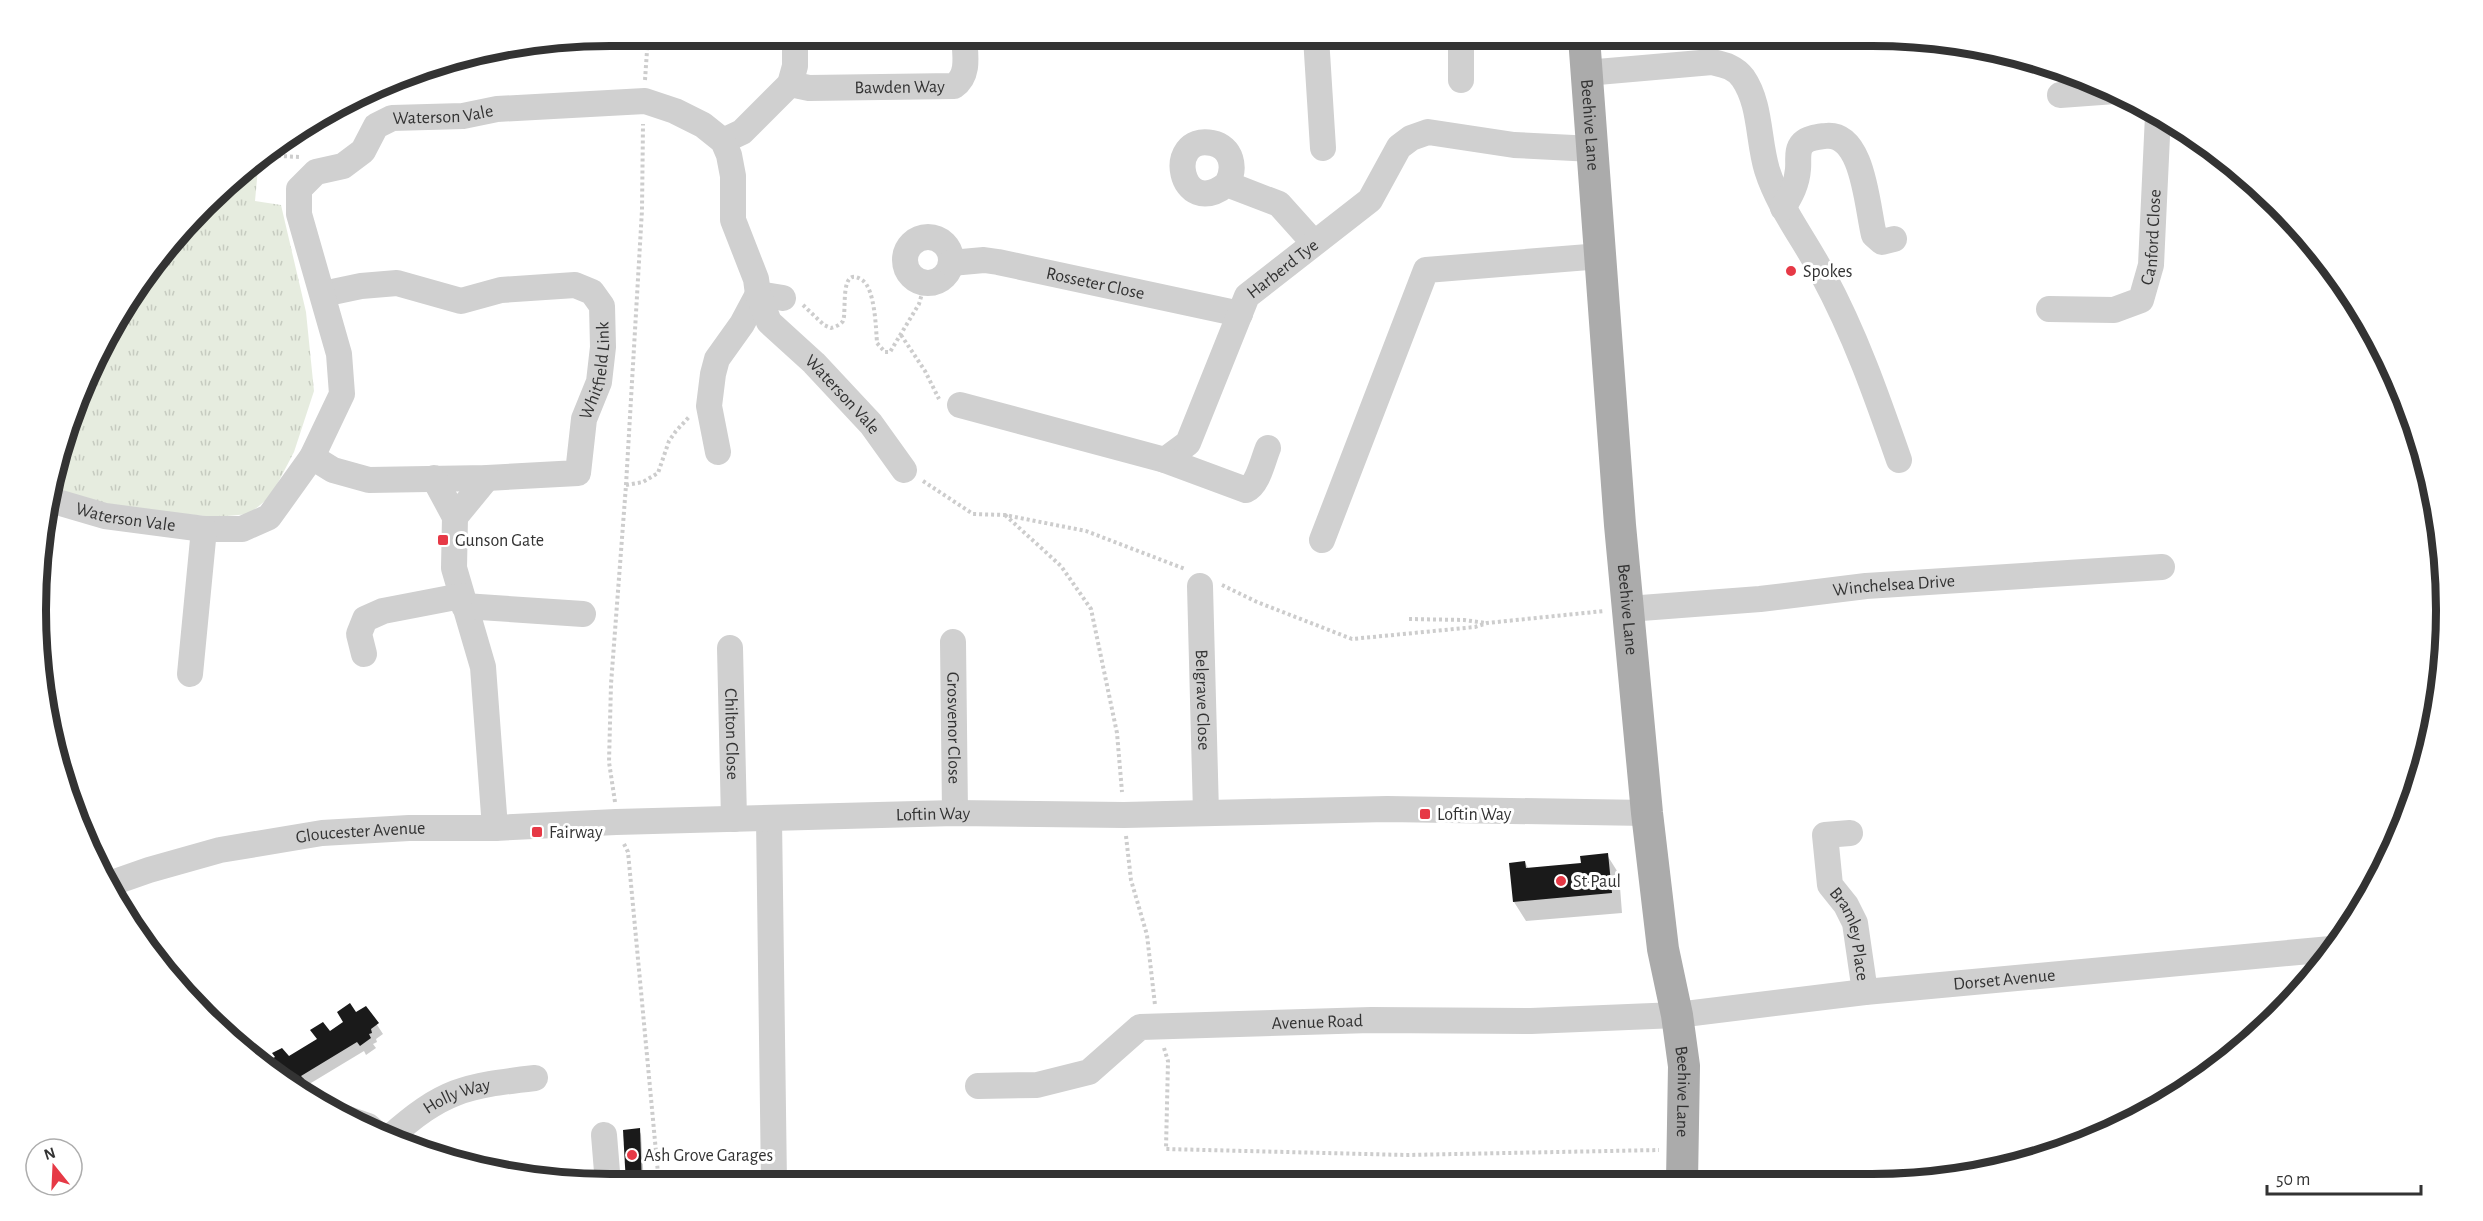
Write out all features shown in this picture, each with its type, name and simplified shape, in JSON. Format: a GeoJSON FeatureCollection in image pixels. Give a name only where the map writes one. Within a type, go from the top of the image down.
{"type":"FeatureCollection","features":[{"type":"Feature","properties":{"kind":"main road","name":"Beehive Lane"},"geometry":{"type":"LineString","coordinates":[[1584,46],[1620,525],[1647,813],[1663,949],[1677,1015],[1684,1066],[1682,1174]]}},
{"type":"Feature","properties":{"kind":"street"},"geometry":{"type":"LineString","coordinates":[[723,141],[742,132],[790,84],[795,66],[795,46]]}},
{"type":"Feature","properties":{"kind":"street","name":"Bawden Way"},"geometry":{"type":"LineString","coordinates":[[790,84],[809,88],[954,86],[962,81],[965,69],[964,46]]}},
{"type":"Feature","properties":{"kind":"street"},"geometry":{"type":"LineString","coordinates":[[1317,46],[1323,148]]}},
{"type":"Feature","properties":{"kind":"street"},"geometry":{"type":"LineString","coordinates":[[1461,46],[1461,80]]}},
{"type":"Feature","properties":{"kind":"street"},"geometry":{"type":"LineString","coordinates":[[1586,73],[1712,62],[1730,66],[1743,78],[1753,99],[1767,170],[1783,208],[1823,273],[1855,338],[1899,460]]}},
{"type":"Feature","properties":{"kind":"street"},"geometry":{"type":"LineString","coordinates":[[2060,95],[2095,92]]}},
{"type":"Feature","properties":{"kind":"street","name":"Waterson Vale"},"geometry":{"type":"LineString","coordinates":[[57,502],[105,516],[204,529],[242,529],[269,517],[312,457],[342,394],[339,354],[298,214],[299,189],[316,172],[343,166],[363,151],[376,126],[392,118],[463,116],[496,110],[645,101],[675,111],[703,125],[723,141],[729,155],[733,176],[733,220],[756,279],[780,297],[769,322],[814,363],[871,424],[904,470]]}},
{"type":"Feature","properties":{"kind":"street","name":"Canford Close"},"geometry":{"type":"LineString","coordinates":[[2049,309],[2114,310],[2141,300],[2151,265],[2158,124]]}},
{"type":"Feature","properties":{"kind":"street","name":"Harberd Tye"},"geometry":{"type":"LineString","coordinates":[[1166,460],[1188,443],[1247,296],[1370,200],[1400,147],[1411,138],[1428,132],[1514,144],[1593,149]]}},
{"type":"Feature","properties":{"kind":"street"},"geometry":{"type":"LineString","coordinates":[[1783,208],[1795,188],[1798,151],[1803,142],[1830,136],[1842,139],[1856,155],[1874,235],[1882,242],[1894,239]]}},
{"type":"Feature","properties":{"kind":"street"},"geometry":{"type":"LineString","coordinates":[[1227,184],[1279,204],[1314,243]]}},
{"type":"Feature","properties":{"kind":"street"},"geometry":{"type":"LineString","coordinates":[[932,237],[947,246],[951,254],[951,263],[948,272],[942,278],[925,283],[909,274],[905,265],[908,248],[914,241],[932,237]]}},
{"type":"Feature","properties":{"kind":"street"},"geometry":{"type":"LineString","coordinates":[[1322,540],[1426,270],[1601,256]]}},
{"type":"Feature","properties":{"kind":"street","name":"Rosseter Close"},"geometry":{"type":"LineString","coordinates":[[951,263],[998,262],[1240,314]]}},
{"type":"Feature","properties":{"kind":"street","name":"Whitfield Link"},"geometry":{"type":"LineString","coordinates":[[323,294],[362,286],[397,283],[460,301],[501,290],[574,285],[592,292],[602,306],[603,347],[599,382],[584,419],[578,473],[487,478]]}},
{"type":"Feature","properties":{"kind":"street"},"geometry":{"type":"LineString","coordinates":[[718,453],[709,406],[713,374],[724,347],[742,324],[780,297]]}},
{"type":"Feature","properties":{"kind":"street"},"geometry":{"type":"LineString","coordinates":[[960,405],[1166,460],[1246,490],[1251,488],[1268,448]]}},
{"type":"Feature","properties":{"kind":"street"},"geometry":{"type":"LineString","coordinates":[[312,457],[333,470],[369,480],[487,478]]}},
{"type":"Feature","properties":{"kind":"street"},"geometry":{"type":"LineString","coordinates":[[434,478],[455,517],[453,568],[474,633],[485,686],[495,828]]}},
{"type":"Feature","properties":{"kind":"street"},"geometry":{"type":"LineString","coordinates":[[455,517],[487,478]]}},
{"type":"Feature","properties":{"kind":"street"},"geometry":{"type":"LineString","coordinates":[[190,674],[204,529]]}},
{"type":"Feature","properties":{"kind":"street","name":"Winchelsea Drive"},"geometry":{"type":"LineString","coordinates":[[1628,609],[1761,599],[1866,586],[2162,567]]}},
{"type":"Feature","properties":{"kind":"street","name":"Belgrave Close"},"geometry":{"type":"LineString","coordinates":[[1200,586],[1206,813]]}},
{"type":"Feature","properties":{"kind":"street"},"geometry":{"type":"LineString","coordinates":[[364,654],[359,634],[365,619],[383,611],[462,601],[583,614]]}},
{"type":"Feature","properties":{"kind":"street","name":"Grosvenor Close"},"geometry":{"type":"LineString","coordinates":[[953,642],[955,813]]}},
{"type":"Feature","properties":{"kind":"street","name":"Chilton Close"},"geometry":{"type":"LineString","coordinates":[[730,648],[734,819]]}},
{"type":"Feature","properties":{"kind":"street","name":"Loftin Way"},"geometry":{"type":"LineString","coordinates":[[616,822],[955,813],[1124,815],[1387,809],[1647,813]]}},
{"type":"Feature","properties":{"kind":"street"},"geometry":{"type":"LineString","coordinates":[[769,819],[774,1174]]}},
{"type":"Feature","properties":{"kind":"street","name":"Gloucester Avenue"},"geometry":{"type":"LineString","coordinates":[[116,882],[148,870],[220,850],[322,833],[616,822]]}},
{"type":"Feature","properties":{"kind":"street","name":"Bramley Place"},"geometry":{"type":"LineString","coordinates":[[1851,833],[1826,835],[1830,885],[1846,904],[1855,923],[1865,992]]}},
{"type":"Feature","properties":{"kind":"street","name":"Dorset Avenue"},"geometry":{"type":"LineString","coordinates":[[1677,1015],[1865,992],[2323,950]]}},
{"type":"Feature","properties":{"kind":"street","name":"Avenue Road"},"geometry":{"type":"LineString","coordinates":[[978,1086],[1037,1085],[1089,1072],[1140,1027],[1371,1020],[1531,1021],[1677,1015]]}},
{"type":"Feature","properties":{"kind":"street","name":"Holly Way"},"geometry":{"type":"LineString","coordinates":[[396,1132],[427,1106],[457,1091],[474,1086],[535,1078]]}},
{"type":"Feature","properties":{"kind":"street"},"geometry":{"type":"LineString","coordinates":[[604,1135],[607,1174]]}},
{"type":"Feature","properties":{"kind":"path"},"geometry":{"type":"LineString","coordinates":[[648,46],[642,210],[626,485],[610,684],[609,762],[616,822],[628,852],[658,1174]]}},
{"type":"Feature","properties":{"kind":"path"},"geometry":{"type":"LineString","coordinates":[[780,297],[831,328],[843,321],[847,282],[853,278],[860,278],[865,282],[871,299],[877,327],[877,343],[885,352],[890,352],[919,304],[925,283]]}},
{"type":"Feature","properties":{"kind":"path"},"geometry":{"type":"LineString","coordinates":[[901,335],[925,371],[945,412],[960,405]]}},
{"type":"Feature","properties":{"kind":"path"},"geometry":{"type":"LineString","coordinates":[[904,470],[973,514],[1005,515],[1061,566],[1091,609],[1117,733],[1131,880],[1147,935],[1158,1026],[1168,1061],[1166,1149],[1406,1155],[1683,1150]]}},
{"type":"Feature","properties":{"kind":"path"},"geometry":{"type":"LineString","coordinates":[[1352,639],[1628,609]]}},
{"type":"Feature","properties":{"kind":"path"},"geometry":{"type":"LineString","coordinates":[[1409,619],[1464,620],[1487,623]]}},
{"type":"Feature","properties":{"kind":"green space"},"geometry":{"type":"Polygon","coordinates":[[[258,171],[255,201],[281,205],[306,312],[314,391],[294,452],[271,496],[249,514],[216,517],[108,507],[59,492],[76,429],[89,395],[122,328],[163,267],[212,212],[258,171]]]}},
{"type":"Feature","properties":{"kind":"building","name":"St Paul"},"geometry":{"type":"Polygon","coordinates":[[[1608,853],[1612,893],[1513,902],[1509,863],[1525,861],[1526,868],[1581,863],[1580,856],[1608,853]]]}},
{"type":"Feature","properties":{"kind":"building"},"geometry":{"type":"Polygon","coordinates":[[[350,1003],[356,1012],[366,1006],[379,1023],[371,1029],[372,1033],[369,1034],[371,1038],[360,1046],[357,1042],[301,1076],[304,1079],[300,1081],[270,1060],[275,1057],[272,1053],[282,1048],[289,1056],[317,1039],[310,1030],[323,1022],[330,1031],[343,1022],[337,1012],[350,1003]]]}},
{"type":"Feature","properties":{"kind":"building","name":"Ash Grove Garages"},"geometry":{"type":"Polygon","coordinates":[[[640,1128],[642,1174],[625,1174],[623,1130],[640,1128]]]}},
{"type":"Feature","properties":{"kind":"place","name":"Spokes"},"geometry":{"type":"Point","coordinates":[1791,271]}},
{"type":"Feature","properties":{"kind":"place","name":"Gunson Gate"},"geometry":{"type":"Point","coordinates":[443,540]}},
{"type":"Feature","properties":{"kind":"place","name":"Loftin Way"},"geometry":{"type":"Point","coordinates":[1425,814]}},
{"type":"Feature","properties":{"kind":"place","name":"Fairway"},"geometry":{"type":"Point","coordinates":[537,832]}},
{"type":"Feature","properties":{"kind":"place","name":"St Paul"},"geometry":{"type":"Point","coordinates":[1561,881]}},
{"type":"Feature","properties":{"kind":"place","name":"Ash Grove Garages"},"geometry":{"type":"Point","coordinates":[632,1155]}}]}
